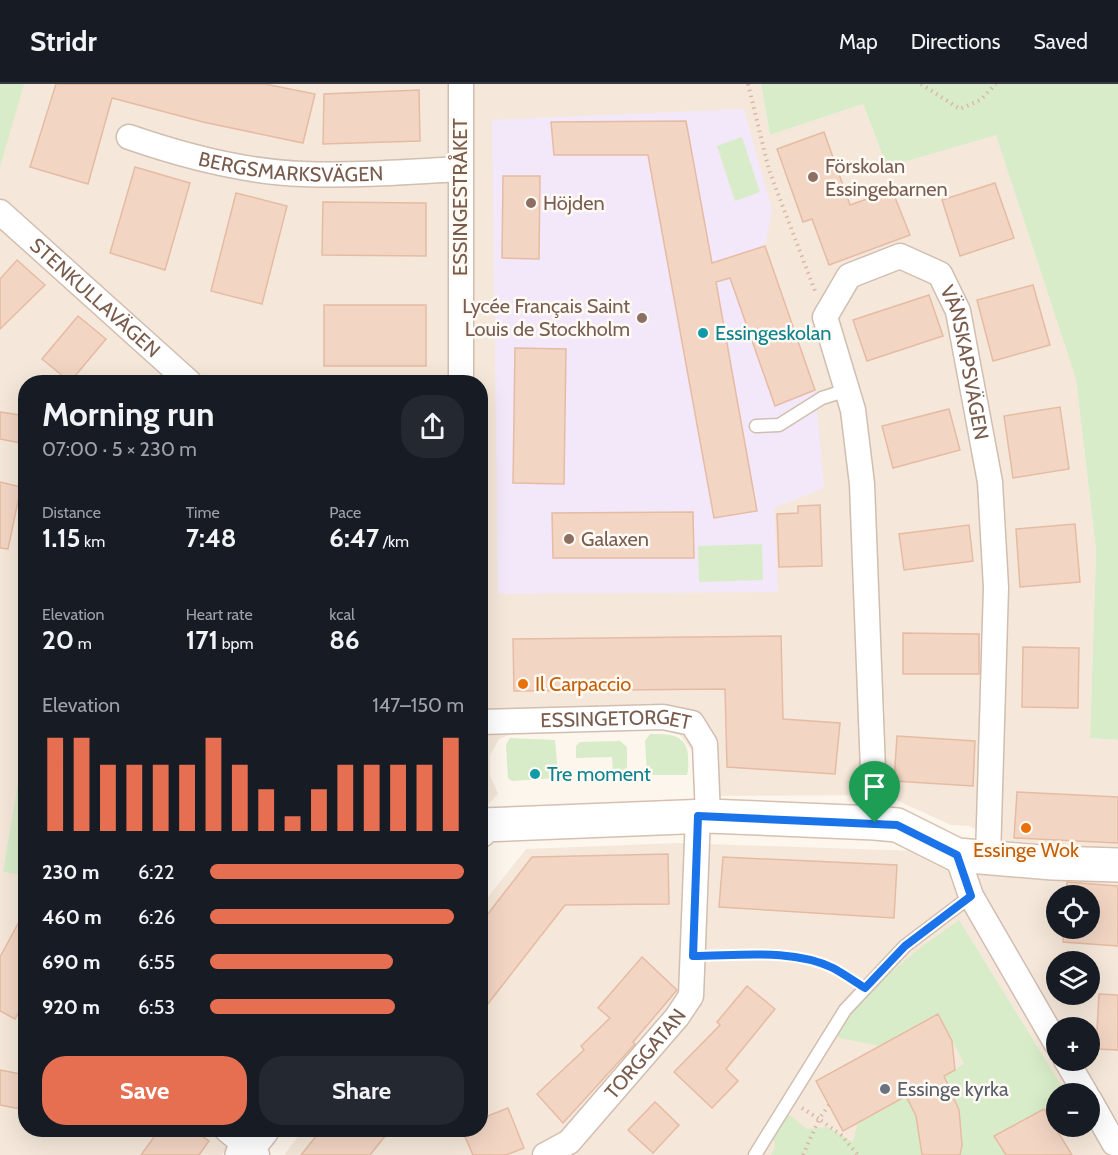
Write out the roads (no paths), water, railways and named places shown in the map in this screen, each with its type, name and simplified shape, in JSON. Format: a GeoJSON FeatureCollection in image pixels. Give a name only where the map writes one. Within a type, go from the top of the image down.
{"type":"FeatureCollection","features":[{"type":"Feature","properties":{"kind":"street","name":"ESSINGESTRÅKET"},"geometry":{"type":"LineString","coordinates":[[461,84],[459,169],[461,375]]}},
{"type":"Feature","properties":{"kind":"street","name":"BERGSMARKSVÄGEN"},"geometry":{"type":"LineString","coordinates":[[129,137],[174,153],[300,174],[362,174],[459,169]]}},
{"type":"Feature","properties":{"kind":"street","name":"STENKULLAVÄGEN"},"geometry":{"type":"LineString","coordinates":[[0,212],[181,375]]}},
{"type":"Feature","properties":{"kind":"street","name":"VÄNSKAPSVÄGEN"},"geometry":{"type":"LineString","coordinates":[[847,390],[825,317],[849,276],[900,256],[940,274],[958,311],[990,482],[996,587],[972,856]]}},
{"type":"Feature","properties":{"kind":"street"},"geometry":{"type":"LineString","coordinates":[[847,390],[853,410],[862,484],[875,823]]}},
{"type":"Feature","properties":{"kind":"street","name":"ESSINGETORGET"},"geometry":{"type":"LineString","coordinates":[[488,722],[663,717],[692,723],[705,744],[703,816]]}},
{"type":"Feature","properties":{"kind":"street"},"geometry":{"type":"LineString","coordinates":[[488,823],[703,816],[875,823],[897,825],[972,856],[1118,865]]}},
{"type":"Feature","properties":{"kind":"street","name":"TORGGATAN"},"geometry":{"type":"LineString","coordinates":[[544,1155],[568,1142],[677,1017],[690,996],[703,816]]}},
{"type":"Feature","properties":{"kind":"street"},"geometry":{"type":"LineString","coordinates":[[972,856],[971,896],[1046,1026]]}},
{"type":"Feature","properties":{"kind":"street"},"geometry":{"type":"LineString","coordinates":[[1100,1118],[1114,1143],[1118,1144]]}},
{"type":"Feature","properties":{"kind":"lane"},"geometry":{"type":"LineString","coordinates":[[756,426],[778,425],[822,398],[847,390]]}},
{"type":"Feature","properties":{"kind":"lane"},"geometry":{"type":"LineString","coordinates":[[755,1155],[845,1010],[905,946],[971,896]]}},
{"type":"Feature","properties":{"kind":"place","name":"Förskolan Essingebarnen"},"geometry":{"type":"Point","coordinates":[813,177]}},
{"type":"Feature","properties":{"kind":"place","name":"Höjden"},"geometry":{"type":"Point","coordinates":[531,203]}},
{"type":"Feature","properties":{"kind":"place","name":"Lycée Français Saint Louis de Stockholm"},"geometry":{"type":"Point","coordinates":[642,318]}},
{"type":"Feature","properties":{"kind":"place","name":"Essingeskolan"},"geometry":{"type":"Point","coordinates":[703,333]}},
{"type":"Feature","properties":{"kind":"place","name":"Galaxen"},"geometry":{"type":"Point","coordinates":[569,539]}},
{"type":"Feature","properties":{"kind":"place","name":"Il Carpaccio"},"geometry":{"type":"Point","coordinates":[523,684]}},
{"type":"Feature","properties":{"kind":"place","name":"Tre moment"},"geometry":{"type":"Point","coordinates":[535,774]}},
{"type":"Feature","properties":{"kind":"place","name":"Essinge Wok"},"geometry":{"type":"Point","coordinates":[1026,828]}},
{"type":"Feature","properties":{"kind":"place","name":"Essinge kyrka"},"geometry":{"type":"Point","coordinates":[885,1089]}}]}
